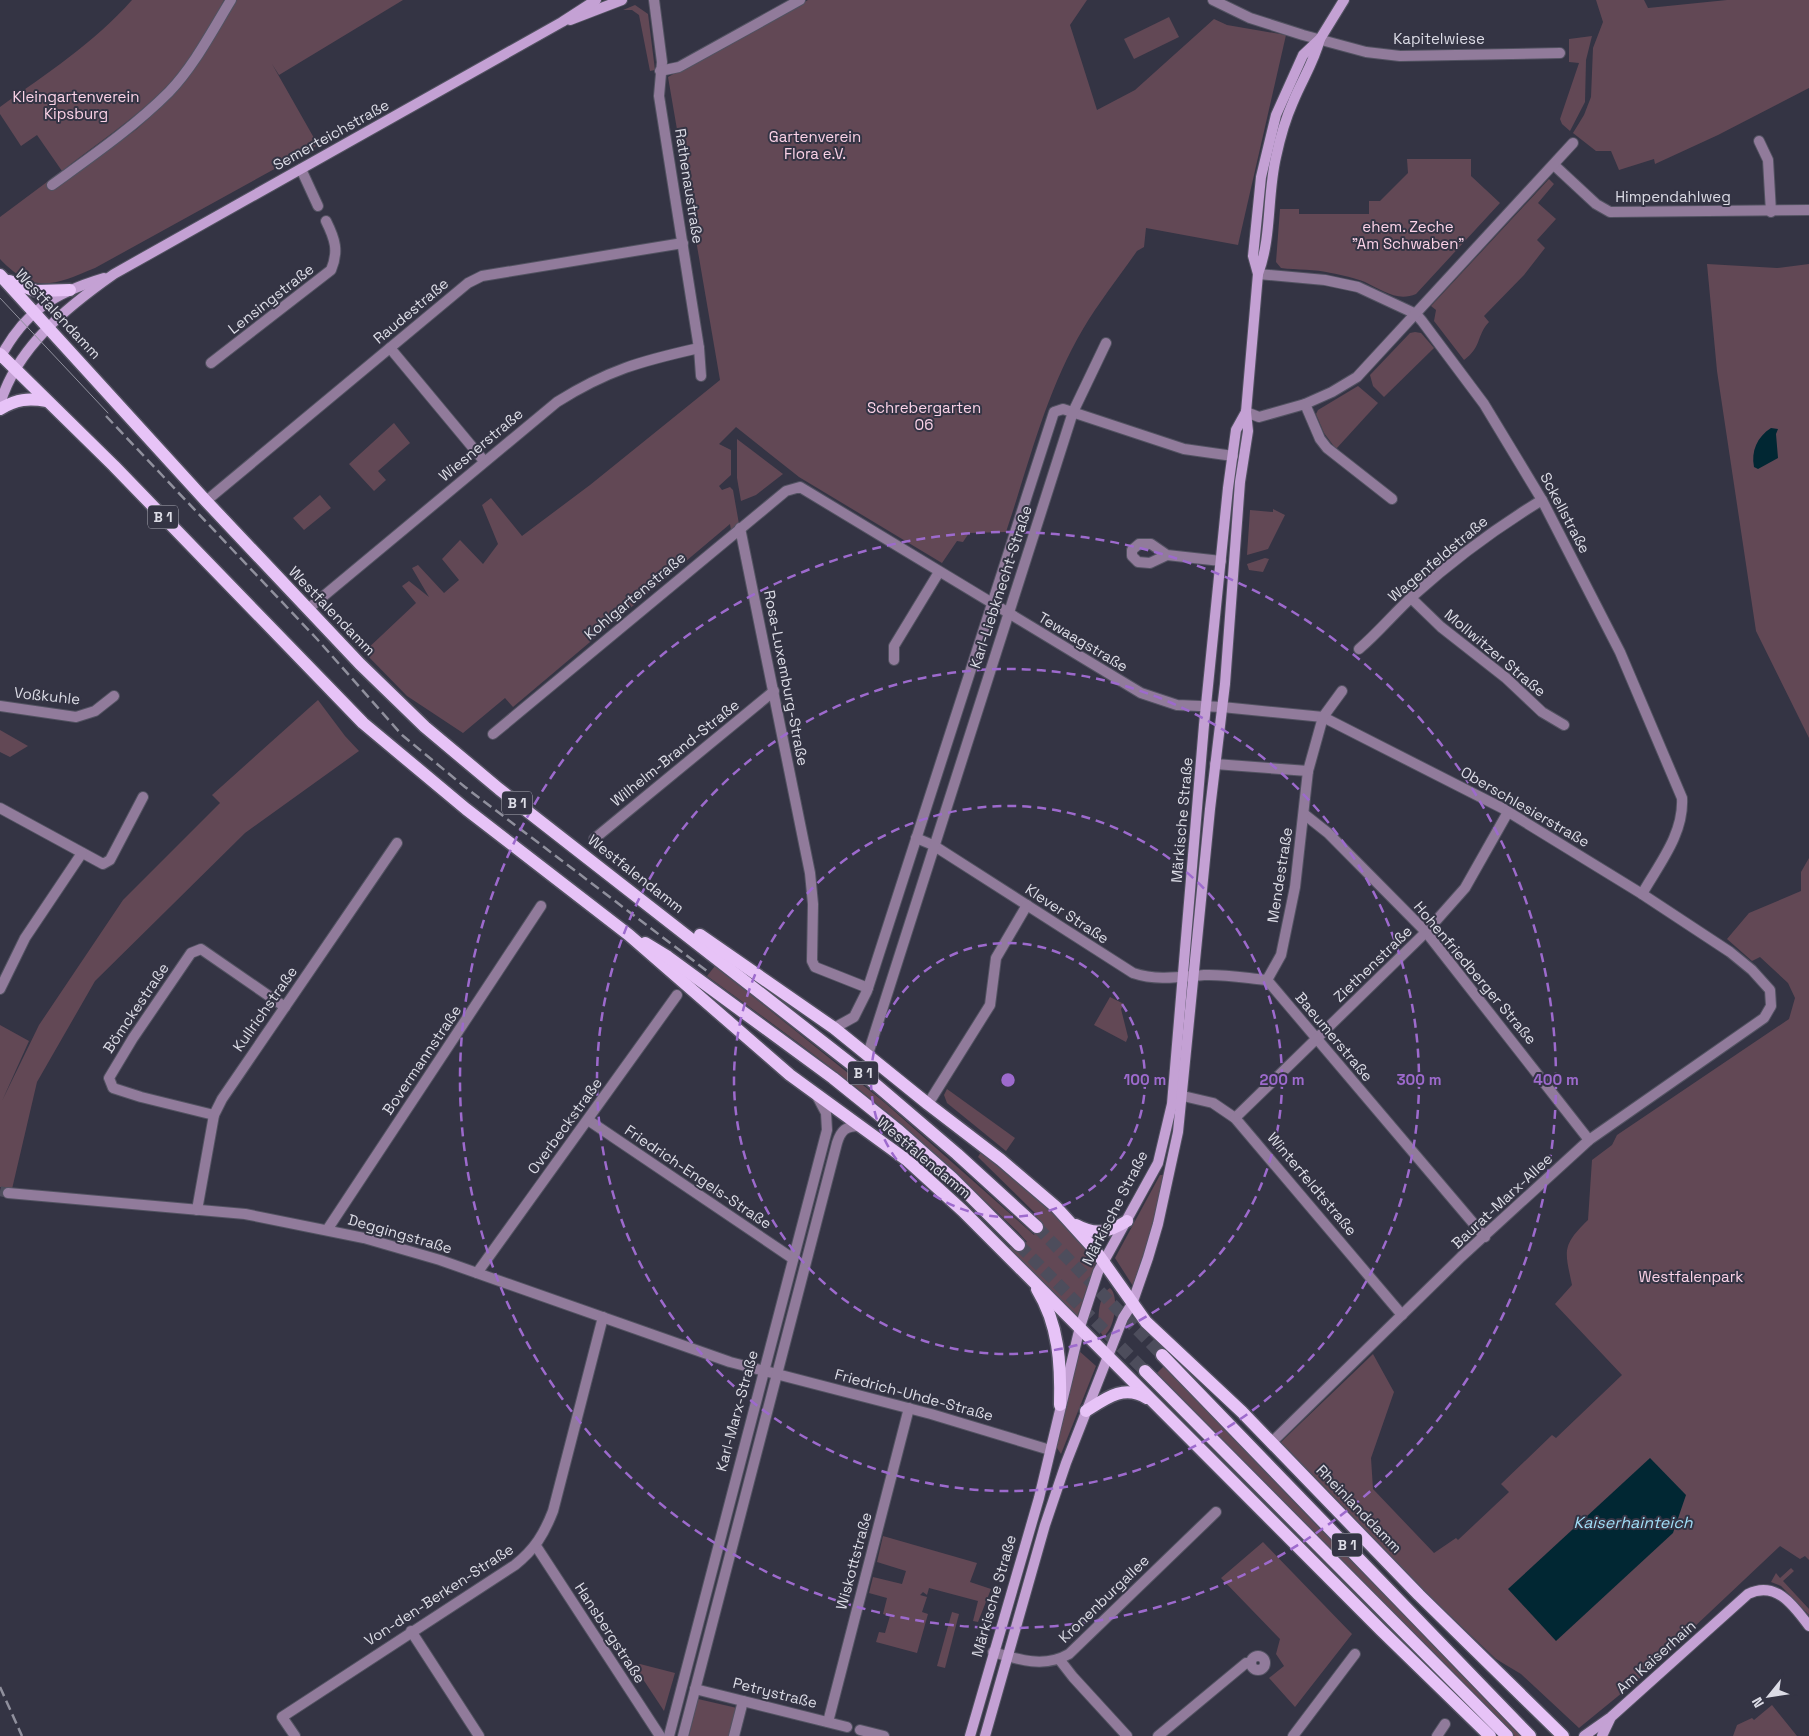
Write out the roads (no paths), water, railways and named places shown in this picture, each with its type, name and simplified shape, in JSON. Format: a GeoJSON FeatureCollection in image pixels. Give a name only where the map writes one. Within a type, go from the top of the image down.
{"type":"FeatureCollection","features":[{"type":"Feature","properties":{"kind":"main road","name":"Semerteichstraße"},"geometry":{"type":"LineString","coordinates":[[16,370],[33,344],[48,328],[85,294],[114,274],[562,22],[596,0]]}},
{"type":"Feature","properties":{"kind":"main road","name":"Semerteichstraße"},"geometry":{"type":"LineString","coordinates":[[562,22],[576,19],[622,0]]}},
{"type":"Feature","properties":{"kind":"main road","name":"Märkische Straße"},"geometry":{"type":"LineString","coordinates":[[985,1736],[1066,1463],[1123,1318],[1132,1304],[1158,1224],[1178,1132],[1222,707],[1240,482],[1248,431],[1246,412],[1258,274],[1253,256],[1261,177],[1267,144],[1276,115],[1292,76],[1303,55],[1320,39],[1344,0]]}},
{"type":"Feature","properties":{"kind":"main road","name":"Semerteichstraße"},"geometry":{"type":"LineString","coordinates":[[1,356],[23,322],[48,301],[70,290],[114,274]]}},
{"type":"Feature","properties":{"kind":"main road"},"geometry":{"type":"LineString","coordinates":[[1,276],[27,289],[36,291],[70,290]]}},
{"type":"Feature","properties":{"kind":"main road","name":"Westfalendamm"},"geometry":{"type":"LineString","coordinates":[[1,276],[206,501],[396,700],[499,789],[680,928],[874,1082],[957,1154],[1037,1228]]}},
{"type":"Feature","properties":{"kind":"main road","name":"Westfalendamm"},"geometry":{"type":"LineString","coordinates":[[1,356],[114,466],[363,723],[466,809],[629,935],[661,965],[817,1096],[921,1173],[1028,1274],[1109,1356]]}},
{"type":"Feature","properties":{"kind":"main road"},"geometry":{"type":"LineString","coordinates":[[0,404],[16,370]]}},
{"type":"Feature","properties":{"kind":"main road"},"geometry":{"type":"LineString","coordinates":[[0,409],[16,400],[28,398],[47,401]]}},
{"type":"Feature","properties":{"kind":"main road","name":"Märkische Straße"},"geometry":{"type":"LineString","coordinates":[[970,1736],[1038,1498],[1080,1327],[1098,1272],[1158,1163],[1168,1129],[1184,978],[1206,707],[1221,561],[1236,430],[1246,412]]}},
{"type":"Feature","properties":{"kind":"main road","name":"Westfalendamm"},"geometry":{"type":"LineString","coordinates":[[680,928],[700,935],[834,1028],[1019,1175],[1070,1221],[1104,1263],[1132,1304]]}},
{"type":"Feature","properties":{"kind":"main road","name":"Westfalendamm"},"geometry":{"type":"LineString","coordinates":[[629,935],[668,957],[833,1078],[952,1178],[1019,1245]]}},
{"type":"Feature","properties":{"kind":"main road"},"geometry":{"type":"LineString","coordinates":[[1070,1221],[1094,1232],[1109,1231],[1127,1221]]}},
{"type":"Feature","properties":{"kind":"main road"},"geometry":{"type":"LineString","coordinates":[[1028,1274],[1040,1293],[1054,1326],[1060,1361],[1060,1405]]}},
{"type":"Feature","properties":{"kind":"main road","name":"Rheinlanddamm"},"geometry":{"type":"LineString","coordinates":[[1132,1304],[1176,1352],[1218,1388],[1419,1595],[1564,1736]]}},
{"type":"Feature","properties":{"kind":"main road","name":"B 1"},"geometry":{"type":"LineString","coordinates":[[1162,1355],[1530,1736]]}},
{"type":"Feature","properties":{"kind":"main road"},"geometry":{"type":"LineString","coordinates":[[1109,1356],[1381,1630],[1490,1736]]}},
{"type":"Feature","properties":{"kind":"main road","name":"B 1"},"geometry":{"type":"LineString","coordinates":[[1145,1371],[1507,1736]]}},
{"type":"Feature","properties":{"kind":"main road"},"geometry":{"type":"LineString","coordinates":[[1086,1410],[1110,1396],[1127,1391],[1145,1396],[1163,1410]]}},
{"type":"Feature","properties":{"kind":"main road"},"geometry":{"type":"LineString","coordinates":[[1050,1450],[1066,1463]]}},
{"type":"Feature","properties":{"kind":"main road","name":"Am Kaiserhain"},"geometry":{"type":"LineString","coordinates":[[1584,1736],[1611,1718],[1744,1597],[1761,1589],[1781,1595],[1809,1626]]}},
{"type":"Feature","properties":{"kind":"main road"},"geometry":{"type":"LineString","coordinates":[[1602,1736],[1611,1718]]}},
{"type":"Feature","properties":{"kind":"street"},"geometry":{"type":"LineString","coordinates":[[52,184],[134,123],[169,92],[192,64],[231,0]]}},
{"type":"Feature","properties":{"kind":"street","name":"Rathenaustraße"},"geometry":{"type":"LineString","coordinates":[[654,0],[662,62],[659,96],[699,348],[701,376]]}},
{"type":"Feature","properties":{"kind":"street"},"geometry":{"type":"LineString","coordinates":[[660,71],[678,67],[800,0]]}},
{"type":"Feature","properties":{"kind":"street","name":"Kapitelwiese"},"geometry":{"type":"LineString","coordinates":[[1213,0],[1250,18],[1366,52],[1400,56],[1560,53]]}},
{"type":"Feature","properties":{"kind":"street"},"geometry":{"type":"LineString","coordinates":[[1759,141],[1768,160],[1770,212]]}},
{"type":"Feature","properties":{"kind":"street"},"geometry":{"type":"LineString","coordinates":[[1246,412],[1259,417],[1305,404],[1332,392],[1358,377],[1573,143]]}},
{"type":"Feature","properties":{"kind":"street","name":"Himpendahlweg"},"geometry":{"type":"LineString","coordinates":[[1554,165],[1596,204],[1610,212],[1770,212],[1809,210]]}},
{"type":"Feature","properties":{"kind":"street"},"geometry":{"type":"LineString","coordinates":[[301,169],[318,206]]}},
{"type":"Feature","properties":{"kind":"street","name":"Lensingstraße"},"geometry":{"type":"LineString","coordinates":[[211,363],[331,270],[336,248],[326,221]]}},
{"type":"Feature","properties":{"kind":"street","name":"Raudestraße"},"geometry":{"type":"LineString","coordinates":[[206,501],[468,283],[482,276],[682,243]]}},
{"type":"Feature","properties":{"kind":"street","name":"Sckellstraße"},"geometry":{"type":"LineString","coordinates":[[1258,274],[1325,280],[1358,287],[1416,314],[1484,404],[1542,500],[1620,652],[1682,798],[1683,813],[1678,830],[1642,894]]}},
{"type":"Feature","properties":{"kind":"street","name":"Karl-Liebknecht-Straße"},"geometry":{"type":"LineString","coordinates":[[868,1054],[933,845],[1073,412],[1106,342]]}},
{"type":"Feature","properties":{"kind":"street"},"geometry":{"type":"LineString","coordinates":[[390,348],[484,461]]}},
{"type":"Feature","properties":{"kind":"street","name":"Wiesnerstraße"},"geometry":{"type":"LineString","coordinates":[[308,609],[557,402],[588,382],[618,369],[645,360],[699,348]]}},
{"type":"Feature","properties":{"kind":"street"},"geometry":{"type":"LineString","coordinates":[[1305,404],[1320,439],[1327,448],[1392,499]]}},
{"type":"Feature","properties":{"kind":"street","name":"Karl-Liebknecht-Straße"},"geometry":{"type":"LineString","coordinates":[[834,1028],[854,1017],[867,990],[1054,412],[1057,410],[1073,412]]}},
{"type":"Feature","properties":{"kind":"street"},"geometry":{"type":"LineString","coordinates":[[1073,412],[1184,448],[1233,456]]}},
{"type":"Feature","properties":{"kind":"street","name":"Tewaagstraße"},"geometry":{"type":"LineString","coordinates":[[800,487],[1141,693],[1178,705],[1222,707]]}},
{"type":"Feature","properties":{"kind":"street","name":"Kohlgartenstraße"},"geometry":{"type":"LineString","coordinates":[[493,734],[740,528],[786,491],[800,487]]}},
{"type":"Feature","properties":{"kind":"street","name":"Wagenfeldstraße"},"geometry":{"type":"LineString","coordinates":[[1359,649],[1411,598],[1492,531],[1542,500]]}},
{"type":"Feature","properties":{"kind":"street","name":"Rosa-Luxemburg-Straße"},"geometry":{"type":"LineString","coordinates":[[740,528],[802,834],[813,904],[812,961],[815,967],[867,990]]}},
{"type":"Feature","properties":{"kind":"street"},"geometry":{"type":"LineString","coordinates":[[1167,555],[1221,561]]}},
{"type":"Feature","properties":{"kind":"street"},"geometry":{"type":"LineString","coordinates":[[894,660],[894,646],[939,572]]}},
{"type":"Feature","properties":{"kind":"street","name":"Mollwitzer Straße"},"geometry":{"type":"LineString","coordinates":[[1411,598],[1441,627],[1506,678],[1542,712],[1564,725]]}},
{"type":"Feature","properties":{"kind":"street","name":"Wilhelm-Brand-Straße"},"geometry":{"type":"LineString","coordinates":[[594,839],[774,691]]}},
{"type":"Feature","properties":{"kind":"street","name":"Mendestraße"},"geometry":{"type":"LineString","coordinates":[[1267,980],[1281,955],[1296,887],[1308,772],[1323,717],[1342,691]]}},
{"type":"Feature","properties":{"kind":"street","name":"Voßkuhle"},"geometry":{"type":"LineString","coordinates":[[0,706],[76,717],[95,711],[114,696]]}},
{"type":"Feature","properties":{"kind":"street","name":"Oberschlesierstraße"},"geometry":{"type":"LineString","coordinates":[[1222,707],[1323,717],[1508,812],[1716,942],[1752,970],[1770,990],[1772,1006]]}},
{"type":"Feature","properties":{"kind":"street","name":"Märkische Straße"},"geometry":{"type":"LineString","coordinates":[[1215,764],[1308,772]]}},
{"type":"Feature","properties":{"kind":"street"},"geometry":{"type":"LineString","coordinates":[[0,808],[103,864],[110,860],[143,797]]}},
{"type":"Feature","properties":{"kind":"street","name":"Ziethenstraße"},"geometry":{"type":"LineString","coordinates":[[1235,1118],[1426,932],[1465,888],[1508,812]]}},
{"type":"Feature","properties":{"kind":"street","name":"Hohenfriedberger Straße"},"geometry":{"type":"LineString","coordinates":[[1304,814],[1328,833],[1426,932],[1590,1140]]}},
{"type":"Feature","properties":{"kind":"street"},"geometry":{"type":"LineString","coordinates":[[916,838],[933,845]]}},
{"type":"Feature","properties":{"kind":"street","name":"Kullrichstraße"},"geometry":{"type":"LineString","coordinates":[[197,1210],[214,1115],[222,1099],[397,843]]}},
{"type":"Feature","properties":{"kind":"street","name":"Klever Straße"},"geometry":{"type":"LineString","coordinates":[[933,845],[1133,973],[1145,977],[1184,978],[1195,976]]}},
{"type":"Feature","properties":{"kind":"street"},"geometry":{"type":"LineString","coordinates":[[0,989],[25,938],[82,853]]}},
{"type":"Feature","properties":{"kind":"street"},"geometry":{"type":"LineString","coordinates":[[928,1104],[990,1006],[996,958],[1027,905]]}},
{"type":"Feature","properties":{"kind":"street","name":"Bovermannstraße"},"geometry":{"type":"LineString","coordinates":[[327,1230],[542,906]]}},
{"type":"Feature","properties":{"kind":"street","name":"Bömckestraße"},"geometry":{"type":"LineString","coordinates":[[214,1115],[113,1088],[109,1078],[133,1038],[191,953],[200,949],[285,1007]]}},
{"type":"Feature","properties":{"kind":"street"},"geometry":{"type":"LineString","coordinates":[[1195,976],[1205,975],[1267,980]]}},
{"type":"Feature","properties":{"kind":"street","name":"Baeumerstraße"},"geometry":{"type":"LineString","coordinates":[[1267,980],[1485,1237]]}},
{"type":"Feature","properties":{"kind":"street"},"geometry":{"type":"LineString","coordinates":[[867,990],[885,997]]}},
{"type":"Feature","properties":{"kind":"street","name":"Overbeckstraße"},"geometry":{"type":"LineString","coordinates":[[476,1273],[677,996]]}},
{"type":"Feature","properties":{"kind":"street","name":"Baurat-Marx-Allee"},"geometry":{"type":"LineString","coordinates":[[1272,1442],[1472,1248],[1590,1140],[1764,1018],[1772,1006]]}},
{"type":"Feature","properties":{"kind":"street","name":"Karl-Marx-Straße"},"geometry":{"type":"LineString","coordinates":[[683,1736],[770,1373],[792,1258],[827,1130],[826,1113],[817,1096]]}},
{"type":"Feature","properties":{"kind":"street","name":"Winterfeldtstraße"},"geometry":{"type":"LineString","coordinates":[[1183,1096],[1213,1103],[1235,1118],[1402,1315]]}},
{"type":"Feature","properties":{"kind":"street","name":"Friedrich-Engels-Straße"},"geometry":{"type":"LineString","coordinates":[[588,1120],[792,1258]]}},
{"type":"Feature","properties":{"kind":"street","name":"Karl-Marx-Straße"},"geometry":{"type":"LineString","coordinates":[[669,1736],[770,1373],[839,1136],[848,1126],[859,1126]]}},
{"type":"Feature","properties":{"kind":"street","name":"Deggingstraße"},"geometry":{"type":"LineString","coordinates":[[8,1193],[245,1214],[327,1230],[405,1250],[770,1373]]}},
{"type":"Feature","properties":{"kind":"street","name":"Von-den-Berken-Straße"},"geometry":{"type":"LineString","coordinates":[[295,1736],[282,1717],[515,1564],[536,1546],[553,1511],[603,1317]]}},
{"type":"Feature","properties":{"kind":"street","name":"Friedrich-Uhde-Straße"},"geometry":{"type":"LineString","coordinates":[[770,1373],[909,1408],[1050,1450]]}},
{"type":"Feature","properties":{"kind":"street","name":"Wiskottstraße"},"geometry":{"type":"LineString","coordinates":[[828,1722],[909,1408]]}},
{"type":"Feature","properties":{"kind":"street","name":"Kronenburgallee"},"geometry":{"type":"LineString","coordinates":[[994,1652],[1042,1662],[1059,1659],[1069,1654],[1216,1512]]}},
{"type":"Feature","properties":{"kind":"street","name":"Hansbergstraße"},"geometry":{"type":"LineString","coordinates":[[536,1546],[660,1736]]}},
{"type":"Feature","properties":{"kind":"street"},"geometry":{"type":"LineString","coordinates":[[411,1631],[479,1736]]}},
{"type":"Feature","properties":{"kind":"street"},"geometry":{"type":"LineString","coordinates":[[1294,1736],[1355,1654]]}},
{"type":"Feature","properties":{"kind":"street"},"geometry":{"type":"LineString","coordinates":[[1059,1659],[1073,1677],[1128,1736]]}},
{"type":"Feature","properties":{"kind":"street"},"geometry":{"type":"LineString","coordinates":[[1158,1736],[1246,1663],[1251,1663]]}},
{"type":"Feature","properties":{"kind":"street","name":"Petrystraße"},"geometry":{"type":"LineString","coordinates":[[695,1689],[847,1727]]}},
{"type":"Feature","properties":{"kind":"street"},"geometry":{"type":"LineString","coordinates":[[734,1736],[743,1701]]}},
{"type":"Feature","properties":{"kind":"street"},"geometry":{"type":"LineString","coordinates":[[1437,1736],[1445,1724]]}},
{"type":"Feature","properties":{"kind":"street"},"geometry":{"type":"LineString","coordinates":[[860,1730],[884,1736]]}},
{"type":"Feature","properties":{"kind":"water"},"geometry":{"type":"Polygon","coordinates":[[[1771,428],[1778,429],[1776,434],[1778,458],[1758,469],[1754,467],[1754,450],[1762,436],[1771,428]]]}},
{"type":"Feature","properties":{"kind":"water","name":"Kaiserhainteich"},"geometry":{"type":"Polygon","coordinates":[[[1650,1458],[1686,1495],[1673,1533],[1556,1641],[1508,1589],[1650,1458]]]}},
{"type":"Feature","properties":{"kind":"tunnel"},"geometry":{"type":"LineString","coordinates":[[0,1191],[8,1193]]}},
{"type":"Feature","properties":{"kind":"tunnel"},"geometry":{"type":"LineString","coordinates":[[1037,1227],[1162,1355]]}},
{"type":"Feature","properties":{"kind":"tunnel"},"geometry":{"type":"LineString","coordinates":[[1019,1245],[1145,1371]]}},
{"type":"Feature","properties":{"kind":"tram line"},"geometry":{"type":"LineString","coordinates":[[0,298],[108,413]]}},
{"type":"Feature","properties":{"kind":"railway"},"geometry":{"type":"LineString","coordinates":[[106,416],[317,639],[402,735],[465,787],[707,971]]}},
{"type":"Feature","properties":{"kind":"railway"},"geometry":{"type":"LineString","coordinates":[[0,1687],[22,1736]]}},
{"type":"Feature","properties":{"kind":"park label","name":"Kleingartenverein Kipsburg"},"geometry":{"type":"Point","coordinates":[76,106]}},
{"type":"Feature","properties":{"kind":"park label","name":"Gartenverein Flora e.V."},"geometry":{"type":"Point","coordinates":[815,146]}},
{"type":"Feature","properties":{"kind":"park label","name":"ehem. Zeche \"Am Schwaben\""},"geometry":{"type":"Point","coordinates":[1408,236]}},
{"type":"Feature","properties":{"kind":"park label","name":"Schrebergarten 06"},"geometry":{"type":"Point","coordinates":[924,416]}},
{"type":"Feature","properties":{"kind":"park label","name":"Westfalenpark"},"geometry":{"type":"Point","coordinates":[1691,1277]}}]}
